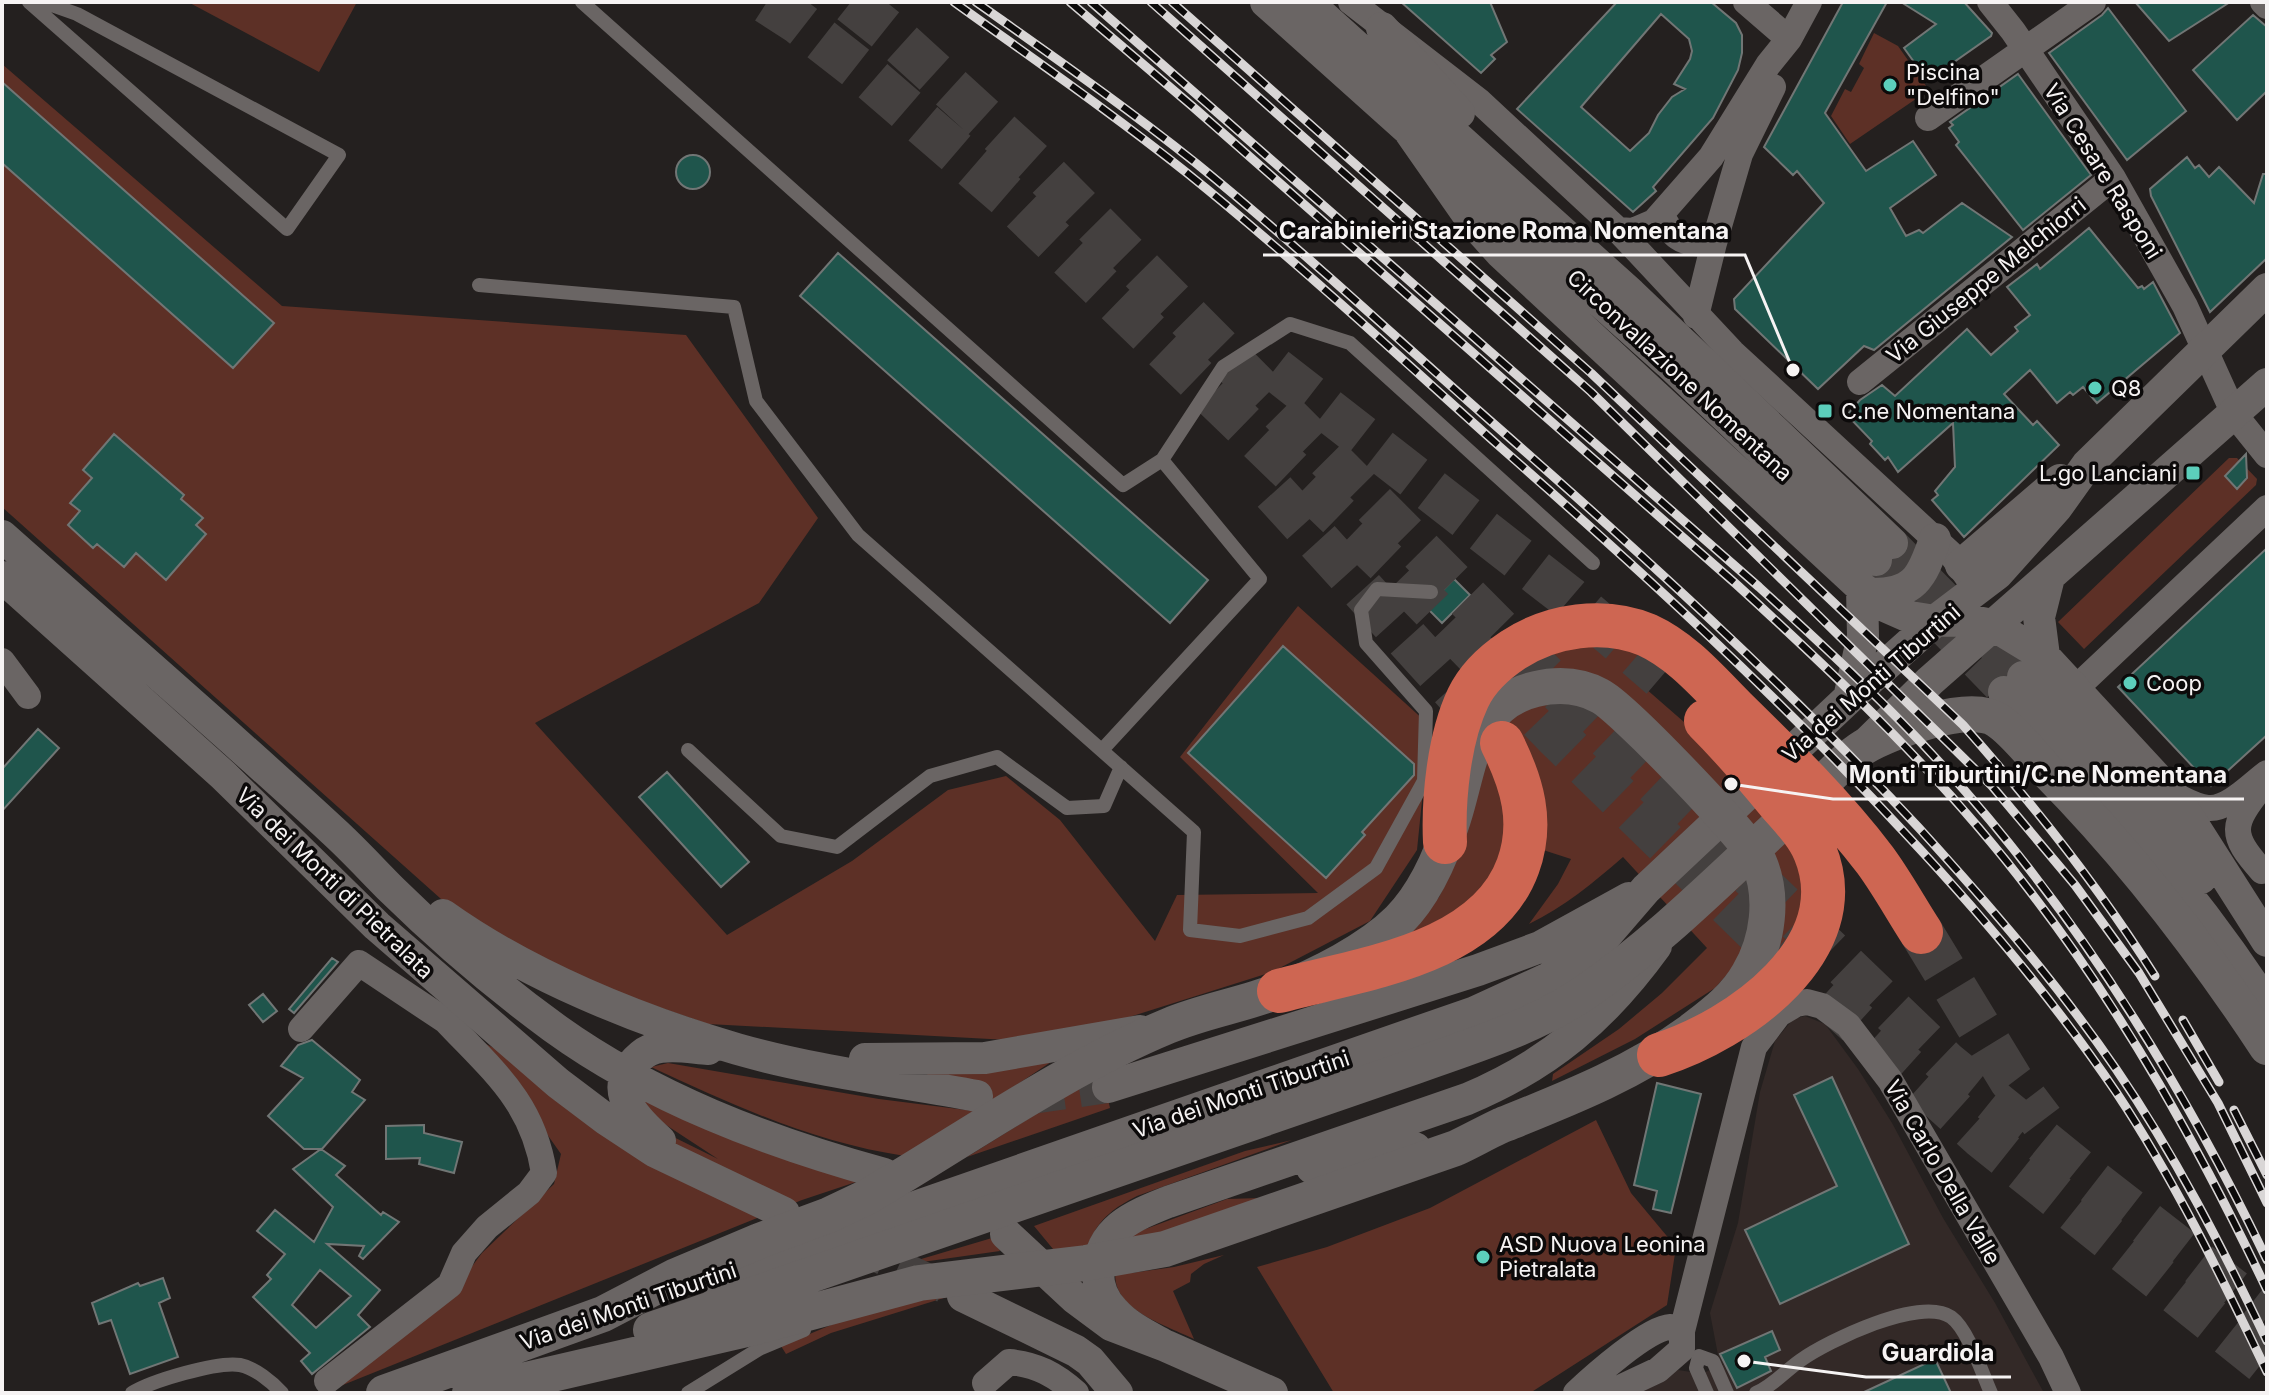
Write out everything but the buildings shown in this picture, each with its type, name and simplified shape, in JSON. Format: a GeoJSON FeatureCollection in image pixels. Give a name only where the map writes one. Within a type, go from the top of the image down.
{"type":"FeatureCollection","features":[{"type":"Feature","properties":{"kind":"highway"},"geometry":{"type":"LineString","coordinates":[[1445,842],[1446,792],[1453,748],[1467,699],[1478,682],[1502,657],[1534,638],[1568,628],[1619,628],[1644,634],[1679,655],[1798,771],[1876,862],[1921,932]]}},
{"type":"Feature","properties":{"kind":"highway"},"geometry":{"type":"LineString","coordinates":[[1659,1055],[1699,1038],[1732,1019],[1775,987],[1800,959],[1813,938],[1820,918],[1823,891],[1816,853],[1801,828],[1723,738],[1661,677]]}},
{"type":"Feature","properties":{"kind":"highway"},"geometry":{"type":"LineString","coordinates":[[1279,991],[1429,949],[1468,929],[1496,904],[1517,871],[1527,823],[1522,793],[1502,743]]}},
{"type":"Feature","properties":{"kind":"main road","name":"Via dei Monti Tiburtini"},"geometry":{"type":"LineString","coordinates":[[470,1393],[1410,1068],[1551,1013],[1586,992],[1675,920],[1863,747],[1902,729],[1930,703],[1969,716],[2017,686]]}},
{"type":"Feature","properties":{"kind":"main road"},"geometry":{"type":"LineString","coordinates":[[2017,686],[2072,797],[2131,864],[2267,1047]]}},
{"type":"Feature","properties":{"kind":"main road"},"geometry":{"type":"LineString","coordinates":[[470,1393],[755,1338],[888,1290],[935,1280],[1145,1254],[1189,1242],[1444,1153],[1556,1105],[1659,1055],[1724,1005],[1741,987],[1763,943],[1767,922],[1762,870],[1754,853],[1620,710],[1595,693],[1575,687],[1525,692],[1498,708],[1479,732],[1445,842],[1416,899],[1398,921],[1363,948],[1279,991],[1170,1025],[1078,1070],[867,1197],[698,1266],[603,1314]]}},
{"type":"Feature","properties":{"kind":"main road","name":"Via dei Monti Tiburtini"},"geometry":{"type":"LineString","coordinates":[[384,1393],[603,1314]]}},
{"type":"Feature","properties":{"kind":"street"},"geometry":{"type":"LineString","coordinates":[[1253,2],[1300,14]]}},
{"type":"Feature","properties":{"kind":"street","name":"Circonvallazione Nomentana"},"geometry":{"type":"LineString","coordinates":[[1266,2],[1300,14],[1593,260],[1875,571]]}},
{"type":"Feature","properties":{"kind":"street"},"geometry":{"type":"LineString","coordinates":[[1351,2],[1462,85],[1618,230],[1696,316],[1935,539],[1968,579],[1993,625],[2017,686],[2061,748],[2125,818],[2202,915],[2267,1006]]}},
{"type":"Feature","properties":{"kind":"street"},"geometry":{"type":"LineString","coordinates":[[1746,2],[1789,39]]}},
{"type":"Feature","properties":{"kind":"street"},"geometry":{"type":"LineString","coordinates":[[1618,230],[1642,228],[1662,214],[1731,148],[1780,72],[1789,39],[1809,2]]}},
{"type":"Feature","properties":{"kind":"street","name":"Via Cesare Rasponi"},"geometry":{"type":"LineString","coordinates":[[1990,2],[2113,178],[2185,306],[2234,414],[2267,455]]}},
{"type":"Feature","properties":{"kind":"street"},"geometry":{"type":"LineString","coordinates":[[1928,118],[2093,2]]}},
{"type":"Feature","properties":{"kind":"street","name":"Circonvallazione Nomentana"},"geometry":{"type":"LineString","coordinates":[[1300,14],[1408,129],[1473,222],[1501,253],[1875,571]]}},
{"type":"Feature","properties":{"kind":"street"},"geometry":{"type":"LineString","coordinates":[[1382,28],[1593,260]]}},
{"type":"Feature","properties":{"kind":"street"},"geometry":{"type":"LineString","coordinates":[[1696,316],[1714,243],[1731,148]]}},
{"type":"Feature","properties":{"kind":"street","name":"Via Giuseppe Melchiorri"},"geometry":{"type":"LineString","coordinates":[[1860,382],[2113,178]]}},
{"type":"Feature","properties":{"kind":"street"},"geometry":{"type":"LineString","coordinates":[[1662,214],[1676,238],[1696,245],[1714,243]]}},
{"type":"Feature","properties":{"kind":"street","name":"Via dei Monti Tiburtini"},"geometry":{"type":"LineString","coordinates":[[603,1314],[1489,1007],[1532,988],[1570,965],[1613,929],[1646,889],[1935,621],[1968,579],[2033,536],[2087,465],[2267,289]]}},
{"type":"Feature","properties":{"kind":"street","name":"Via dei Monti Tiburtini"},"geometry":{"type":"LineString","coordinates":[[1930,703],[1993,625],[2267,384]]}},
{"type":"Feature","properties":{"kind":"street"},"geometry":{"type":"LineString","coordinates":[[2075,689],[2267,508]]}},
{"type":"Feature","properties":{"kind":"street","name":"Via dei Monti di Pietralata"},"geometry":{"type":"LineString","coordinates":[[2,536],[353,849],[393,891],[550,1025],[587,1050],[716,1117],[825,1158],[884,1174]]}},
{"type":"Feature","properties":{"kind":"street"},"geometry":{"type":"LineString","coordinates":[[1875,571],[1898,592],[1915,583],[1924,570],[1935,539]]}},
{"type":"Feature","properties":{"kind":"street"},"geometry":{"type":"LineString","coordinates":[[1875,571],[1898,613],[1935,621],[1966,620],[1993,625]]}},
{"type":"Feature","properties":{"kind":"street"},"geometry":{"type":"LineString","coordinates":[[1849,698],[1875,571]]}},
{"type":"Feature","properties":{"kind":"street","name":"Via dei Monti di Pietralata"},"geometry":{"type":"LineString","coordinates":[[2,577],[223,775],[377,926],[454,1011],[654,1151],[784,1213]]}},
{"type":"Feature","properties":{"kind":"street"},"geometry":{"type":"LineString","coordinates":[[2017,686],[2049,577]]}},
{"type":"Feature","properties":{"kind":"street"},"geometry":{"type":"LineString","coordinates":[[2,661],[28,696]]}},
{"type":"Feature","properties":{"kind":"street"},"geometry":{"type":"LineString","coordinates":[[2017,686],[2075,689],[2178,802],[2237,859],[2265,872]]}},
{"type":"Feature","properties":{"kind":"street"},"geometry":{"type":"LineString","coordinates":[[2017,686],[2157,822],[2267,968]]}},
{"type":"Feature","properties":{"kind":"street"},"geometry":{"type":"LineString","coordinates":[[2178,802],[2215,808],[2230,801],[2267,773]]}},
{"type":"Feature","properties":{"kind":"street"},"geometry":{"type":"LineString","coordinates":[[2265,872],[2242,847],[2237,830],[2240,818],[2267,780]]}},
{"type":"Feature","properties":{"kind":"street"},"geometry":{"type":"LineString","coordinates":[[2178,802],[2267,941]]}},
{"type":"Feature","properties":{"kind":"street","name":"Via dei Monti di Pietralata"},"geometry":{"type":"LineString","coordinates":[[353,849],[454,923],[528,967],[616,1006],[750,1052]]}},
{"type":"Feature","properties":{"kind":"street"},"geometry":{"type":"LineString","coordinates":[[1108,1087],[1478,970],[1540,947],[1646,889]]}},
{"type":"Feature","properties":{"kind":"street"},"geometry":{"type":"LineString","coordinates":[[1166,1346],[1131,1327],[1105,1301],[1098,1280],[1102,1250],[1111,1234],[1131,1218],[1467,1099],[1524,1072],[1566,1044],[1610,1004],[1675,920]]}},
{"type":"Feature","properties":{"kind":"street"},"geometry":{"type":"LineString","coordinates":[[301,1029],[359,963],[454,1011],[523,1107],[539,1144],[544,1173],[529,1193],[487,1227],[464,1253],[450,1285],[327,1381]]}},
{"type":"Feature","properties":{"kind":"street","name":"Via Carlo Della Valle"},"geometry":{"type":"LineString","coordinates":[[1688,1345],[1754,1047],[1779,1014],[1796,1004],[1807,1002],[1818,1004],[1843,1020],[1868,1048],[1926,1141],[2051,1357],[2068,1393]]}},
{"type":"Feature","properties":{"kind":"street"},"geometry":{"type":"LineString","coordinates":[[750,1052],[905,1060],[985,1058],[1170,1025]]}},
{"type":"Feature","properties":{"kind":"street","name":"Via dei Monti di Pietralata"},"geometry":{"type":"LineString","coordinates":[[686,1164],[634,1115],[623,1092],[626,1074],[649,1050],[659,1048],[750,1052]]}},
{"type":"Feature","properties":{"kind":"street"},"geometry":{"type":"LineString","coordinates":[[750,1052],[977,1096]]}},
{"type":"Feature","properties":{"kind":"street"},"geometry":{"type":"LineString","coordinates":[[1222,1184],[1390,1154],[1497,1128]]}},
{"type":"Feature","properties":{"kind":"street"},"geometry":{"type":"LineString","coordinates":[[1006,1234],[1093,1314],[1118,1329],[1166,1346],[1272,1393]]}},
{"type":"Feature","properties":{"kind":"street"},"geometry":{"type":"LineString","coordinates":[[963,1296],[1076,1351],[1090,1361],[1117,1393]]}},
{"type":"Feature","properties":{"kind":"street"},"geometry":{"type":"LineString","coordinates":[[1576,1393],[1604,1368],[1653,1333],[1671,1327],[1688,1345],[1658,1370],[1609,1393]]}},
{"type":"Feature","properties":{"kind":"street"},"geometry":{"type":"LineString","coordinates":[[985,1383],[1009,1362],[1027,1363],[1059,1377],[1076,1393]]}},
{"type":"Feature","properties":{"kind":"lane"},"geometry":{"type":"LineString","coordinates":[[29,2],[287,229],[339,155],[77,14],[43,2]]}},
{"type":"Feature","properties":{"kind":"lane"},"geometry":{"type":"LineString","coordinates":[[582,2],[1123,485],[1162,460],[1223,367],[1290,324],[1350,343],[1593,563]]}},
{"type":"Feature","properties":{"kind":"lane"},"geometry":{"type":"LineString","coordinates":[[479,285],[734,307],[756,401],[858,535],[1194,832],[1190,930],[1240,936],[1308,918],[1376,868],[1424,781],[1426,711],[1366,643],[1361,610],[1377,589],[1431,592]]}},
{"type":"Feature","properties":{"kind":"lane"},"geometry":{"type":"LineString","coordinates":[[1102,750],[1260,579],[1162,460]]}},
{"type":"Feature","properties":{"kind":"lane"},"geometry":{"type":"LineString","coordinates":[[688,750],[781,836],[837,847],[930,776],[957,768],[997,757],[1067,808],[1104,806],[1121,767]]}},
{"type":"Feature","properties":{"kind":"lane"},"geometry":{"type":"LineString","coordinates":[[1756,1393],[1769,1387],[1820,1348],[1875,1324],[1924,1311],[1940,1312],[1953,1318],[1962,1329],[1991,1393]]}},
{"type":"Feature","properties":{"kind":"lane"},"geometry":{"type":"LineString","coordinates":[[688,1393],[755,1338]]}},
{"type":"Feature","properties":{"kind":"lane"},"geometry":{"type":"LineString","coordinates":[[1688,1345],[1707,1393]]}},
{"type":"Feature","properties":{"kind":"lane"},"geometry":{"type":"LineString","coordinates":[[1688,1345],[1717,1393]]}},
{"type":"Feature","properties":{"kind":"lane"},"geometry":{"type":"LineString","coordinates":[[1688,1345],[1713,1361],[1727,1393]]}},
{"type":"Feature","properties":{"kind":"lane"},"geometry":{"type":"LineString","coordinates":[[132,1393],[208,1367],[241,1365],[264,1377],[282,1393]]}},
{"type":"Feature","properties":{"kind":"shaded area"},"geometry":{"type":"Polygon","coordinates":[[[188,2],[357,2],[319,72],[188,2]]]}},
{"type":"Feature","properties":{"kind":"shaded area","name":"Piscina \"Delfino\""},"geometry":{"type":"Polygon","coordinates":[[[1874,33],[1898,46],[1929,90],[1850,144],[1831,116],[1845,89],[1851,92],[1864,68],[1859,64],[1874,33]]]}},
{"type":"Feature","properties":{"kind":"shaded area"},"geometry":{"type":"Polygon","coordinates":[[[2,64],[282,306],[686,335],[818,518],[759,603],[535,723],[727,935],[852,861],[948,790],[1006,776],[1060,820],[1155,941],[1177,895],[1318,893],[1180,757],[1298,606],[1426,722],[1417,850],[1370,921],[1272,972],[1123,1019],[1028,1041],[708,1024],[577,979],[450,907],[2,507],[2,64]]]}},
{"type":"Feature","properties":{"kind":"shaded area"},"geometry":{"type":"Polygon","coordinates":[[[2229,458],[2237,458],[2257,479],[2256,485],[2084,649],[2058,622],[2229,458]]]}},
{"type":"Feature","properties":{"kind":"shaded area"},"geometry":{"type":"Polygon","coordinates":[[[1607,639],[1666,664],[1645,688],[1692,729],[1798,846],[1808,906],[1770,967],[1780,893],[1622,691],[1488,691],[1511,666],[1607,639]]]}},
{"type":"Feature","properties":{"kind":"shaded area"},"geometry":{"type":"Polygon","coordinates":[[[1582,700],[1708,818],[1748,876],[1752,916],[1739,961],[1715,988],[1635,1039],[1552,1081],[1553,1074],[1619,1029],[1662,993],[1707,948],[1623,857],[1578,894],[1529,924],[1558,884],[1571,859],[1540,849],[1511,825],[1485,893],[1402,941],[1439,897],[1463,847],[1487,742],[1519,709],[1582,700]]]}},
{"type":"Feature","properties":{"kind":"shaded area"},"geometry":{"type":"Polygon","coordinates":[[[1805,1016],[1825,1024],[1858,1069],[1892,1123],[2044,1393],[1633,1393],[1678,1370],[1691,1372],[1693,1377],[1723,1365],[1718,1355],[1710,1313],[1738,1223],[1760,1092],[1775,1041],[1793,1019],[1805,1016]]]}},
{"type":"Feature","properties":{"kind":"shaded area"},"geometry":{"type":"Polygon","coordinates":[[[482,1042],[718,1159],[663,1123],[638,1098],[856,1182],[802,1200],[323,1393],[443,1305],[482,1253],[554,1184],[561,1154],[482,1042]]]}},
{"type":"Feature","properties":{"kind":"shaded area"},"geometry":{"type":"Polygon","coordinates":[[[1051,1062],[980,1109],[925,1073],[1051,1062]]]}},
{"type":"Feature","properties":{"kind":"shaded area"},"geometry":{"type":"Polygon","coordinates":[[[668,1063],[879,1099],[974,1111],[905,1156],[839,1142],[775,1121],[651,1067],[668,1063]]]}},
{"type":"Feature","properties":{"kind":"shaded area"},"geometry":{"type":"Polygon","coordinates":[[[1102,1073],[1110,1108],[967,1157],[1102,1073]]]}},
{"type":"Feature","properties":{"kind":"shaded area","name":"ASD Nuova Leonina Pietralata"},"geometry":{"type":"Polygon","coordinates":[[[1596,1120],[1631,1193],[1676,1247],[1667,1305],[1530,1393],[1334,1393],[1257,1267],[1327,1247],[1430,1208],[1596,1120]]]}},
{"type":"Feature","properties":{"kind":"shaded area"},"geometry":{"type":"Polygon","coordinates":[[[1292,1140],[1137,1196],[1123,1204],[1096,1229],[1077,1278],[1034,1226],[1245,1151],[1292,1140]]]}},
{"type":"Feature","properties":{"kind":"shaded area"},"geometry":{"type":"Polygon","coordinates":[[[1260,1198],[1131,1273],[1224,1255],[1204,1264],[1191,1274],[1190,1282],[1173,1291],[1194,1339],[1142,1314],[1121,1294],[1116,1282],[1116,1268],[1132,1234],[1227,1199],[1260,1198]]]}},
{"type":"Feature","properties":{"kind":"shaded area"},"geometry":{"type":"Polygon","coordinates":[[[992,1238],[1000,1251],[901,1265],[992,1238]]]}},
{"type":"Feature","properties":{"kind":"shaded area"},"geometry":{"type":"Polygon","coordinates":[[[976,1288],[831,1333],[786,1354],[781,1346],[850,1317],[976,1288]]]}},
{"type":"Feature","properties":{"kind":"tunnel"},"geometry":{"type":"LineString","coordinates":[[767,2],[871,79],[1010,199],[1401,577],[1555,735],[1768,943],[1981,1136],[2267,1365]]}},
{"type":"Feature","properties":{"kind":"tunnel"},"geometry":{"type":"LineString","coordinates":[[851,2],[890,33],[1046,175],[1573,704],[1946,1063],[2267,1317]]}},
{"type":"Feature","properties":{"kind":"tunnel"},"geometry":{"type":"LineString","coordinates":[[1275,369],[1568,597],[1661,677]]}},
{"type":"Feature","properties":{"kind":"tunnel"},"geometry":{"type":"LineString","coordinates":[[1274,492],[1488,728]]}},
{"type":"Feature","properties":{"kind":"tunnel"},"geometry":{"type":"LineString","coordinates":[[1892,543],[2023,677]]}},
{"type":"Feature","properties":{"kind":"tunnel"},"geometry":{"type":"LineString","coordinates":[[1876,560],[2004,692]]}},
{"type":"Feature","properties":{"kind":"tunnel"},"geometry":{"type":"LineString","coordinates":[[1921,932],[2011,1080],[2042,1121]]}},
{"type":"Feature","properties":{"kind":"tunnel"},"geometry":{"type":"LineString","coordinates":[[1032,1098],[1108,1087]]}},
{"type":"Feature","properties":{"kind":"tunnel"},"geometry":{"type":"LineString","coordinates":[[855,1246],[944,1287]]}},
{"type":"Feature","properties":{"kind":"railway"},"geometry":{"type":"LineString","coordinates":[[954,2],[1130,129],[1266,239],[1655,586],[1855,780],[2015,957],[2116,1092],[2178,1194],[2267,1372]]}},
{"type":"Feature","properties":{"kind":"railway"},"geometry":{"type":"LineString","coordinates":[[976,2],[1143,122],[1273,228],[1659,571],[1869,775],[2022,945],[2116,1069],[2197,1202],[2267,1341]]}},
{"type":"Feature","properties":{"kind":"railway"},"geometry":{"type":"LineString","coordinates":[[1070,2],[1736,584],[1814,656],[1926,769],[1996,848],[2097,985],[2188,1134],[2267,1290]]}},
{"type":"Feature","properties":{"kind":"railway"},"geometry":{"type":"LineString","coordinates":[[1091,2],[1759,587],[1852,673],[1941,764],[2037,879],[2122,1000],[2199,1127],[2267,1260]]}},
{"type":"Feature","properties":{"kind":"railway"},"geometry":{"type":"LineString","coordinates":[[1151,2],[1591,392],[1992,786],[2075,885],[2139,973],[2218,1103],[2267,1203]]}},
{"type":"Feature","properties":{"kind":"railway"},"geometry":{"type":"LineString","coordinates":[[1172,2],[1591,373],[1963,725],[2064,847],[2155,976]]}},
{"type":"Feature","properties":{"kind":"railway"},"geometry":{"type":"LineString","coordinates":[[2183,1020],[2219,1082]]}},
{"type":"Feature","properties":{"kind":"railway"},"geometry":{"type":"LineString","coordinates":[[2234,1110],[2267,1175]]}},
{"type":"Feature","properties":{"kind":"place","name":"Piscina \"Delfino\""},"geometry":{"type":"Point","coordinates":[1890,85]}},
{"type":"Feature","properties":{"kind":"place","name":"Carabinieri Stazione Roma Nomentana"},"geometry":{"type":"Point","coordinates":[1793,370]}},
{"type":"Feature","properties":{"kind":"place","name":"Q8"},"geometry":{"type":"Point","coordinates":[2095,388]}},
{"type":"Feature","properties":{"kind":"place","name":"C.ne Nomentana"},"geometry":{"type":"Point","coordinates":[1825,411]}},
{"type":"Feature","properties":{"kind":"place","name":"L.go Lanciani"},"geometry":{"type":"Point","coordinates":[2193,473]}},
{"type":"Feature","properties":{"kind":"place","name":"Coop"},"geometry":{"type":"Point","coordinates":[2130,683]}},
{"type":"Feature","properties":{"kind":"place","name":"Monti Tiburtini/C.ne Nomentana"},"geometry":{"type":"Point","coordinates":[1731,784]}},
{"type":"Feature","properties":{"kind":"place","name":"ASD Nuova Leonina Pietralata"},"geometry":{"type":"Point","coordinates":[1483,1257]}},
{"type":"Feature","properties":{"kind":"place","name":"Guardiola"},"geometry":{"type":"Point","coordinates":[1744,1361]}}]}
